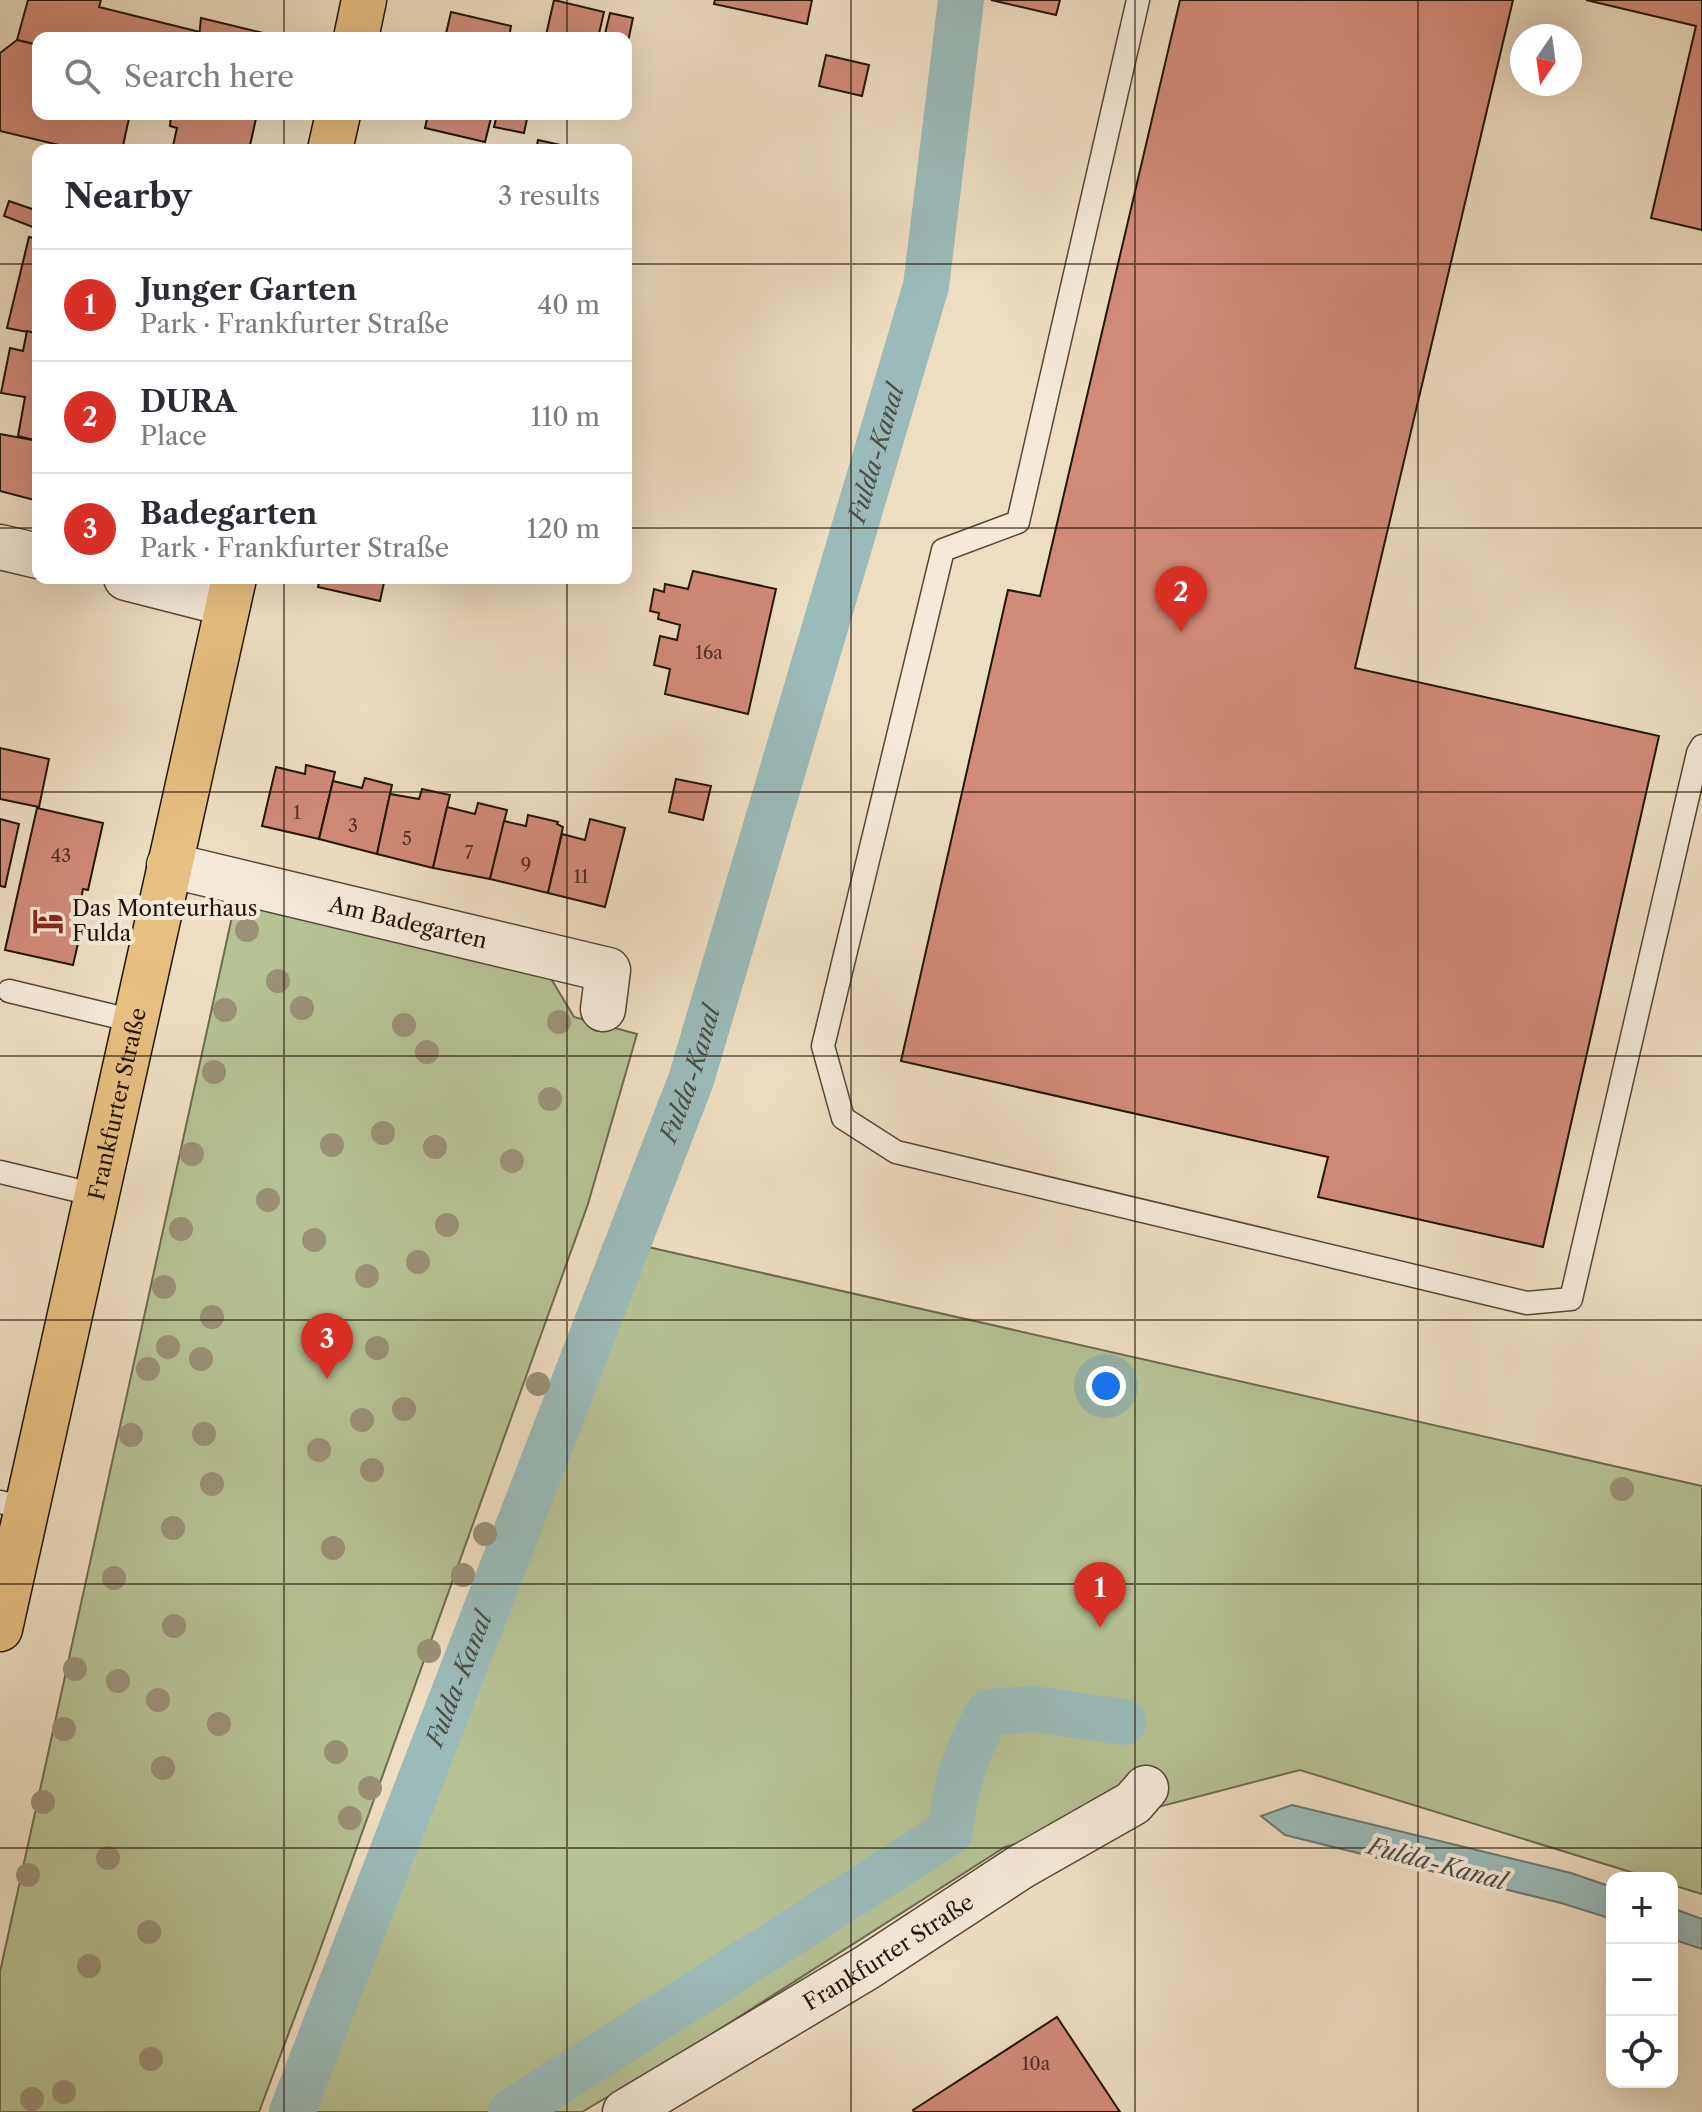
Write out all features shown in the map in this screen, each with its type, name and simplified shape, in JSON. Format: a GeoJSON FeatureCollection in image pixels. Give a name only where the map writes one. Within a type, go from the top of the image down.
{"type":"FeatureCollection","features":[{"type":"Feature","properties":{"kind":"main road"},"geometry":{"type":"LineString","coordinates":[[357,32],[364,0]]}},
{"type":"Feature","properties":{"kind":"main road"},"geometry":{"type":"LineString","coordinates":[[331,144],[337,120]]}},
{"type":"Feature","properties":{"kind":"main road","name":"Frankfurter Straße"},"geometry":{"type":"LineString","coordinates":[[1,1621],[14,1505],[96,1195],[231,591]]}},
{"type":"Feature","properties":{"kind":"street"},"geometry":{"type":"LineString","coordinates":[[0,547],[32,555]]}},
{"type":"Feature","properties":{"kind":"street"},"geometry":{"type":"LineString","coordinates":[[174,584],[231,591]]}},
{"type":"Feature","properties":{"kind":"street","name":"Am Badegarten"},"geometry":{"type":"LineString","coordinates":[[169,865],[608,970],[603,1009]]}},
{"type":"Feature","properties":{"kind":"street","name":"Frankfurter Straße"},"geometry":{"type":"LineString","coordinates":[[625,2112],[866,1968],[1022,1866],[1133,1803],[1146,1788]]}},
{"type":"Feature","properties":{"kind":"lane"},"geometry":{"type":"LineString","coordinates":[[1138,0],[1018,522],[943,550],[823,1046],[843,1118],[896,1152],[1527,1303],[1571,1299],[1694,768],[1702,746]]}},
{"type":"Feature","properties":{"kind":"lane"},"geometry":{"type":"LineString","coordinates":[[9,991],[134,1021]]}},
{"type":"Feature","properties":{"kind":"lane"},"geometry":{"type":"LineString","coordinates":[[0,1172],[96,1195]]}},
{"type":"Feature","properties":{"kind":"green space"},"geometry":{"type":"Polygon","coordinates":[[[237,894],[544,967],[574,1017],[637,1034],[588,1204],[259,2112],[0,2112],[0,1972],[237,894]]]}},
{"type":"Feature","properties":{"kind":"green space"},"geometry":{"type":"Polygon","coordinates":[[[648,1247],[1702,1486],[1702,1894],[1678,1887],[1678,1872],[1631,1872],[1300,1770],[1005,1847],[706,2038],[582,2112],[309,2112],[648,1247]]]}},
{"type":"Feature","properties":{"kind":"water"},"geometry":{"type":"Polygon","coordinates":[[[1292,1805],[1571,1873],[1606,1885],[1606,1917],[1561,1903],[1285,1835],[1261,1816],[1292,1805]]]}},
{"type":"Feature","properties":{"kind":"water"},"geometry":{"type":"Polygon","coordinates":[[[1678,1910],[1702,1919],[1702,1949],[1678,1941],[1678,1910]]]}},
{"type":"Feature","properties":{"kind":"building"},"geometry":{"type":"Polygon","coordinates":[[[28,0],[101,0],[99,7],[200,32],[32,32],[32,44],[17,40],[28,0]]]}},
{"type":"Feature","properties":{"kind":"building"},"geometry":{"type":"Polygon","coordinates":[[[554,0],[604,12],[599,32],[547,32],[554,0]]]}},
{"type":"Feature","properties":{"kind":"building"},"geometry":{"type":"Polygon","coordinates":[[[715,0],[812,0],[807,24],[714,4],[715,0]]]}},
{"type":"Feature","properties":{"kind":"building"},"geometry":{"type":"Polygon","coordinates":[[[991,0],[1060,0],[1056,15],[991,0]]]}},
{"type":"Feature","properties":{"kind":"building"},"geometry":{"type":"Polygon","coordinates":[[[1180,0],[1513,0],[1355,668],[1659,736],[1543,1247],[1318,1197],[1328,1157],[901,1061],[1008,590],[1040,596],[1180,0]]]}},
{"type":"Feature","properties":{"kind":"building"},"geometry":{"type":"Polygon","coordinates":[[[1586,0],[1702,0],[1702,230],[1651,218],[1696,26],[1586,0]]]}},
{"type":"Feature","properties":{"kind":"building"},"geometry":{"type":"Polygon","coordinates":[[[451,12],[511,26],[510,32],[446,32],[451,12]]]}},
{"type":"Feature","properties":{"kind":"building"},"geometry":{"type":"Polygon","coordinates":[[[610,13],[633,18],[630,32],[605,32],[610,13]]]}},
{"type":"Feature","properties":{"kind":"building"},"geometry":{"type":"Polygon","coordinates":[[[201,18],[259,32],[200,32],[201,18]]]}},
{"type":"Feature","properties":{"kind":"building"},"geometry":{"type":"Polygon","coordinates":[[[17,40],[32,44],[32,120],[129,120],[123,144],[55,144],[0,131],[0,53],[17,40]]]}},
{"type":"Feature","properties":{"kind":"building"},"geometry":{"type":"Polygon","coordinates":[[[826,55],[869,65],[862,96],[819,86],[826,55]]]}},
{"type":"Feature","properties":{"kind":"building"},"geometry":{"type":"Polygon","coordinates":[[[170,120],[256,120],[250,144],[173,144],[177,128],[170,126],[170,120]]]}},
{"type":"Feature","properties":{"kind":"building"},"geometry":{"type":"Polygon","coordinates":[[[427,120],[490,120],[485,142],[425,128],[427,120]]]}},
{"type":"Feature","properties":{"kind":"building"},"geometry":{"type":"Polygon","coordinates":[[[496,120],[527,120],[524,133],[494,127],[496,120]]]}},
{"type":"Feature","properties":{"kind":"building"},"geometry":{"type":"Polygon","coordinates":[[[9,201],[32,209],[32,227],[4,216],[9,201]]]}},
{"type":"Feature","properties":{"kind":"building"},"geometry":{"type":"Polygon","coordinates":[[[29,237],[32,238],[32,333],[7,328],[29,237]]]}},
{"type":"Feature","properties":{"kind":"building"},"geometry":{"type":"Polygon","coordinates":[[[27,331],[32,332],[32,440],[18,436],[25,397],[1,393],[10,348],[23,351],[27,331]]]}},
{"type":"Feature","properties":{"kind":"building"},"geometry":{"type":"Polygon","coordinates":[[[0,434],[32,440],[32,499],[0,491],[0,434]]]}},
{"type":"Feature","properties":{"kind":"building"},"geometry":{"type":"Polygon","coordinates":[[[693,571],[776,589],[748,714],[665,694],[670,669],[654,665],[660,636],[677,640],[680,625],[658,619],[659,613],[650,611],[654,589],[664,592],[665,584],[688,589],[693,571]]]}},
{"type":"Feature","properties":{"kind":"building"},"geometry":{"type":"Polygon","coordinates":[[[319,584],[384,584],[380,601],[318,587],[319,584]]]}},
{"type":"Feature","properties":{"kind":"building"},"geometry":{"type":"Polygon","coordinates":[[[0,748],[49,759],[39,807],[0,799],[0,748]]]}},
{"type":"Feature","properties":{"kind":"building"},"geometry":{"type":"Polygon","coordinates":[[[306,765],[335,772],[319,839],[262,826],[276,767],[305,774],[306,765]]]}},
{"type":"Feature","properties":{"kind":"building"},"geometry":{"type":"Polygon","coordinates":[[[365,778],[392,785],[377,854],[319,839],[333,781],[362,788],[365,778]]]}},
{"type":"Feature","properties":{"kind":"building"},"geometry":{"type":"Polygon","coordinates":[[[676,779],[711,786],[703,820],[669,812],[676,779]]]}},
{"type":"Feature","properties":{"kind":"building"},"geometry":{"type":"Polygon","coordinates":[[[422,789],[450,795],[433,868],[377,854],[390,794],[419,799],[422,789]]]}},
{"type":"Feature","properties":{"kind":"building"},"geometry":{"type":"Polygon","coordinates":[[[478,803],[507,810],[490,879],[433,868],[447,807],[475,814],[478,803]]]}},
{"type":"Feature","properties":{"kind":"building"},"geometry":{"type":"Polygon","coordinates":[[[37,808],[103,823],[88,890],[83,889],[77,920],[83,922],[73,965],[5,950],[37,808]]]}},
{"type":"Feature","properties":{"kind":"building"},"geometry":{"type":"Polygon","coordinates":[[[528,815],[558,822],[563,827],[548,893],[490,879],[504,821],[526,826],[528,815]]]}},
{"type":"Feature","properties":{"kind":"building"},"geometry":{"type":"Polygon","coordinates":[[[0,819],[19,824],[5,887],[0,886],[0,819]]]}},
{"type":"Feature","properties":{"kind":"building"},"geometry":{"type":"Polygon","coordinates":[[[590,819],[625,828],[605,907],[548,893],[562,834],[585,840],[590,819]]]}},
{"type":"Feature","properties":{"kind":"building"},"geometry":{"type":"Polygon","coordinates":[[[1057,2017],[1120,2112],[914,2112],[913,2110],[1057,2017]]]}},
{"type":"Feature","properties":{"kind":"waterway","name":"Fulda-Kanal"},"geometry":{"type":"LineString","coordinates":[[292,2112],[691,1080],[926,286],[961,0]]}},
{"type":"Feature","properties":{"kind":"waterway","name":"Fulda-Kanal"},"geometry":{"type":"LineString","coordinates":[[511,2112],[950,1832],[962,1770],[989,1712],[1033,1709],[1123,1722]]}},
{"type":"Feature","properties":{"kind":"place","name":"DURA"},"geometry":{"type":"Point","coordinates":[1181,632]}},
{"type":"Feature","properties":{"kind":"place","name":"Das Monteurhaus Fulda"},"geometry":{"type":"Point","coordinates":[48,921]}},
{"type":"Feature","properties":{"kind":"place","name":"Badegarten"},"geometry":{"type":"Point","coordinates":[327,1379]}},
{"type":"Feature","properties":{"kind":"place","name":"Junger Garten"},"geometry":{"type":"Point","coordinates":[1100,1628]}}]}
